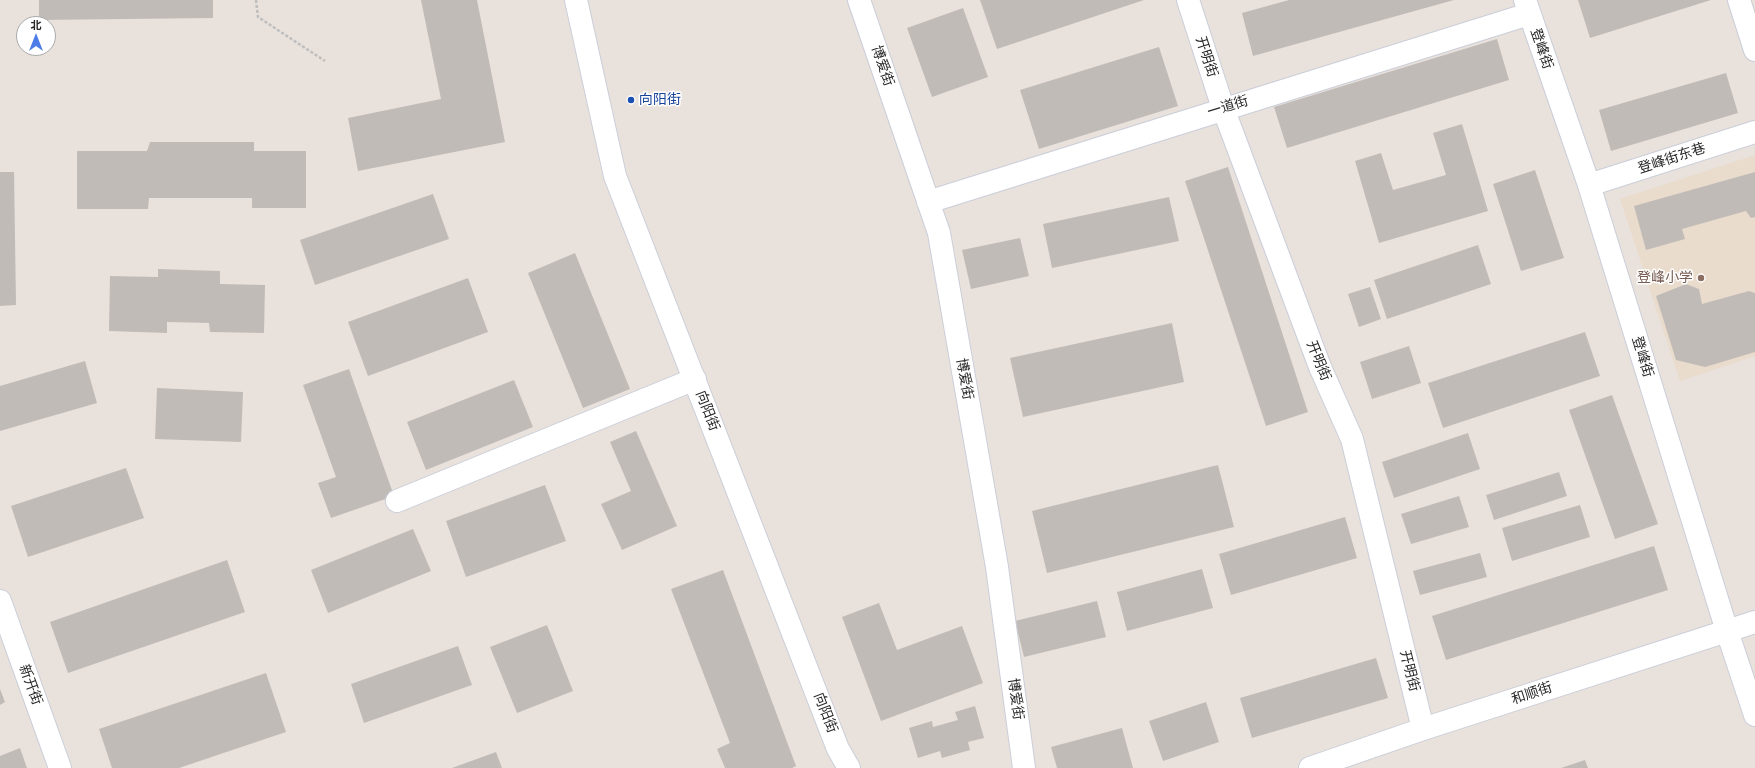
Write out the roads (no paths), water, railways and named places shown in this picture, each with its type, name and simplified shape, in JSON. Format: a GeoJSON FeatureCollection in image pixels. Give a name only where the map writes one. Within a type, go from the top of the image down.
{"type":"FeatureCollection","features":[{"type":"Feature","properties":{"kind":"street","name":"向阳街"},"geometry":{"type":"LineString","coordinates":[[576,0],[615,176],[838,749],[849,768]]}},
{"type":"Feature","properties":{"kind":"street","name":"博爱街"},"geometry":{"type":"LineString","coordinates":[[859,0],[939,233],[996,559],[1024,768]]}},
{"type":"Feature","properties":{"kind":"street","name":"开明街"},"geometry":{"type":"LineString","coordinates":[[1188,0],[1223,108],[1320,367],[1352,439],[1423,729]]}},
{"type":"Feature","properties":{"kind":"street"},"geometry":{"type":"LineString","coordinates":[[1739,0],[1755,50]]}},
{"type":"Feature","properties":{"kind":"street","name":"一道街"},"geometry":{"type":"LineString","coordinates":[[928,202],[1223,108],[1527,7]]}},
{"type":"Feature","properties":{"kind":"street","name":"登峰街"},"geometry":{"type":"LineString","coordinates":[[1527,7],[1588,185],[1727,631],[1755,715]]}},
{"type":"Feature","properties":{"kind":"street","name":"登峰街东巷"},"geometry":{"type":"LineString","coordinates":[[1588,185],[1755,132]]}},
{"type":"Feature","properties":{"kind":"street"},"geometry":{"type":"LineString","coordinates":[[397,501],[694,379]]}},
{"type":"Feature","properties":{"kind":"street","name":"新开街"},"geometry":{"type":"LineString","coordinates":[[0,601],[60,768]]}},
{"type":"Feature","properties":{"kind":"street","name":"和顺街"},"geometry":{"type":"LineString","coordinates":[[1310,768],[1423,729],[1755,622]]}},
{"type":"Feature","properties":{"kind":"place","name":"向阳街"},"geometry":{"type":"Point","coordinates":[631,100]}},
{"type":"Feature","properties":{"kind":"place","name":"登峰小学"},"geometry":{"type":"Point","coordinates":[1701,278]}}]}
